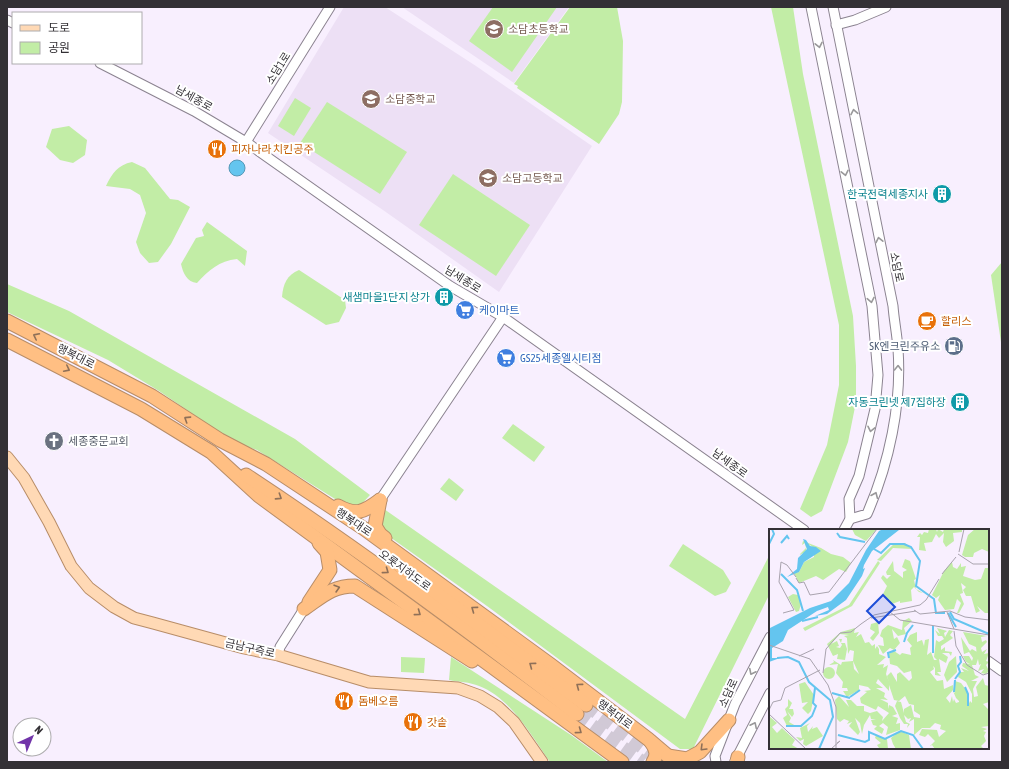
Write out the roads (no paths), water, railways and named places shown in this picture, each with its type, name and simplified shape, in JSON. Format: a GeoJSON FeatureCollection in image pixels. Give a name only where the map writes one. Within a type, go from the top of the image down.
{"type":"FeatureCollection","features":[{"type":"Feature","properties":{"kind":"highway","name":"행복대로"},"geometry":{"type":"LineString","coordinates":[[7,321],[152,396],[220,440],[266,464],[363,528],[551,665],[672,759]]}},
{"type":"Feature","properties":{"kind":"highway","name":"행복대로"},"geometry":{"type":"LineString","coordinates":[[7,340],[71,371],[141,409],[211,452],[259,496],[622,762]]}},
{"type":"Feature","properties":{"kind":"highway","name":"오롯지하도로"},"geometry":{"type":"LineString","coordinates":[[211,452],[328,529],[479,639],[581,710],[338,520],[220,440]]}},
{"type":"Feature","properties":{"kind":"highway"},"geometry":{"type":"LineString","coordinates":[[320,500],[332,502],[348,511],[360,512],[380,500]]}},
{"type":"Feature","properties":{"kind":"highway"},"geometry":{"type":"LineString","coordinates":[[380,500],[375,526],[380,534],[407,554],[434,580]]}},
{"type":"Feature","properties":{"kind":"highway"},"geometry":{"type":"LineString","coordinates":[[304,609],[330,570],[327,552],[308,531]]}},
{"type":"Feature","properties":{"kind":"highway"},"geometry":{"type":"LineString","coordinates":[[304,609],[331,590],[343,586],[355,586],[467,659],[497,671]]}},
{"type":"Feature","properties":{"kind":"highway"},"geometry":{"type":"LineString","coordinates":[[672,759],[687,759],[700,752],[729,720]]}},
{"type":"Feature","properties":{"kind":"highway"},"geometry":{"type":"LineString","coordinates":[[648,739],[656,751],[656,757],[653,762]]}},
{"type":"Feature","properties":{"kind":"main road","name":"금남구즉로"},"geometry":{"type":"LineString","coordinates":[[7,457],[24,478],[49,522],[71,566],[89,588],[100,598],[140,620],[244,648],[278,655],[369,682],[458,688],[480,696],[498,707],[514,722],[542,762]]}},
{"type":"Feature","properties":{"kind":"street","name":"소담1로"},"geometry":{"type":"LineString","coordinates":[[246,142],[330,7]]}},
{"type":"Feature","properties":{"kind":"street"},"geometry":{"type":"LineString","coordinates":[[811,7],[872,306],[876,343],[878,375],[875,409],[859,476],[849,499],[850,519],[845,529]]}},
{"type":"Feature","properties":{"kind":"street","name":"소담로"},"geometry":{"type":"LineString","coordinates":[[833,7],[892,306],[898,349],[894,418],[879,486],[867,514],[850,519]]}},
{"type":"Feature","properties":{"kind":"street"},"geometry":{"type":"LineString","coordinates":[[836,25],[855,20],[886,7]]}},
{"type":"Feature","properties":{"kind":"street","name":"남세종로"},"geometry":{"type":"LineString","coordinates":[[102,64],[194,111],[246,142],[450,286],[503,317],[803,529]]}},
{"type":"Feature","properties":{"kind":"street"},"geometry":{"type":"LineString","coordinates":[[380,500],[503,317]]}},
{"type":"Feature","properties":{"kind":"street"},"geometry":{"type":"LineString","coordinates":[[278,655],[280,647],[304,609]]}},
{"type":"Feature","properties":{"kind":"street","name":"소담로"},"geometry":{"type":"LineString","coordinates":[[716,762],[714,756],[735,704],[769,639]]}},
{"type":"Feature","properties":{"kind":"street"},"geometry":{"type":"LineString","coordinates":[[989,662],[1002,671]]}},
{"type":"Feature","properties":{"kind":"street"},"geometry":{"type":"LineString","coordinates":[[736,760],[769,695]]}},
{"type":"Feature","properties":{"kind":"water"},"geometry":{"type":"Polygon","coordinates":[[[237,160],[244,165],[245,168],[240,175],[237,176],[230,171],[229,168],[234,161],[237,160]]]}},
{"type":"Feature","properties":{"kind":"tunnel"},"geometry":{"type":"LineString","coordinates":[[586,705],[661,762]]}},
{"type":"Feature","properties":{"kind":"tunnel"},"geometry":{"type":"LineString","coordinates":[[577,714],[643,762]]}},
{"type":"Feature","properties":{"kind":"place","name":"소담초등학교"},"geometry":{"type":"Point","coordinates":[494,29]}},
{"type":"Feature","properties":{"kind":"place","name":"소담중학교"},"geometry":{"type":"Point","coordinates":[371,99]}},
{"type":"Feature","properties":{"kind":"place","name":"피자나라 치킨공주"},"geometry":{"type":"Point","coordinates":[217,149]}},
{"type":"Feature","properties":{"kind":"place","name":"소담고등학교"},"geometry":{"type":"Point","coordinates":[488,178]}},
{"type":"Feature","properties":{"kind":"place","name":"한국전력세종지사"},"geometry":{"type":"Point","coordinates":[942,194]}},
{"type":"Feature","properties":{"kind":"place","name":"새샘마을1단지 상가"},"geometry":{"type":"Point","coordinates":[444,297]}},
{"type":"Feature","properties":{"kind":"place","name":"케이마트"},"geometry":{"type":"Point","coordinates":[465,310]}},
{"type":"Feature","properties":{"kind":"place","name":"할리스"},"geometry":{"type":"Point","coordinates":[927,321]}},
{"type":"Feature","properties":{"kind":"place","name":"SK엔크린주유소"},"geometry":{"type":"Point","coordinates":[954,346]}},
{"type":"Feature","properties":{"kind":"place","name":"GS25세종엘시티점"},"geometry":{"type":"Point","coordinates":[506,358]}},
{"type":"Feature","properties":{"kind":"place","name":"자동크린넷 제7집하장"},"geometry":{"type":"Point","coordinates":[960,402]}},
{"type":"Feature","properties":{"kind":"place","name":"세종중문교회"},"geometry":{"type":"Point","coordinates":[54,441]}},
{"type":"Feature","properties":{"kind":"place","name":"돔베오름"},"geometry":{"type":"Point","coordinates":[344,701]}},
{"type":"Feature","properties":{"kind":"place","name":"갓솥"},"geometry":{"type":"Point","coordinates":[413,722]}}]}
